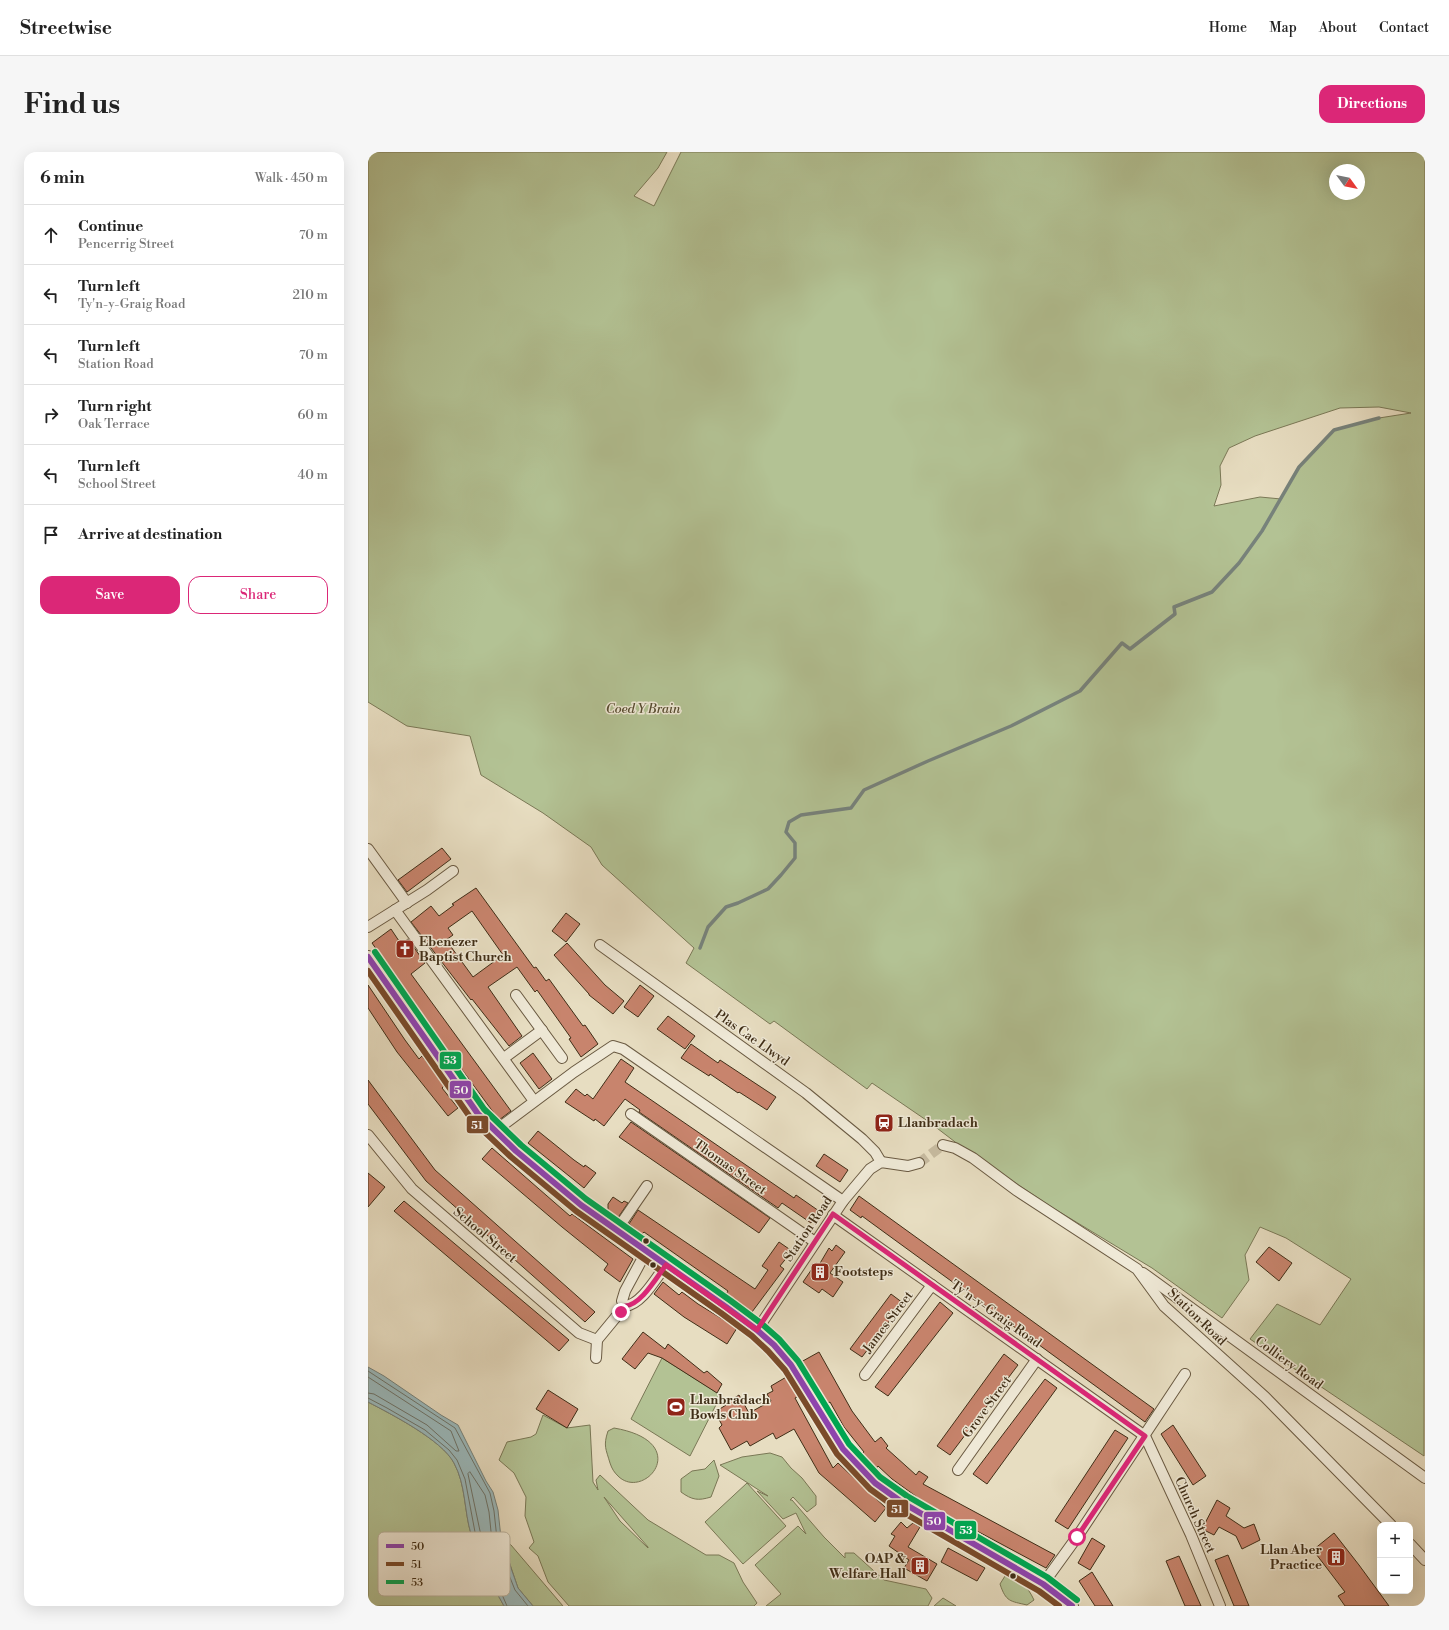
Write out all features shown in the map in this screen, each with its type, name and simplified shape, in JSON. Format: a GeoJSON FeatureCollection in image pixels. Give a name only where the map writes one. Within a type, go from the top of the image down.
{"type":"FeatureCollection","features":[{"type":"Feature","properties":{"kind":"street"},"geometry":{"type":"LineString","coordinates":[[368,850],[407,903]]}},
{"type":"Feature","properties":{"kind":"street"},"geometry":{"type":"LineString","coordinates":[[368,927],[407,903],[453,871]]}},
{"type":"Feature","properties":{"kind":"street"},"geometry":{"type":"LineString","coordinates":[[396,910],[534,1100]]}},
{"type":"Feature","properties":{"kind":"street","name":"Plas Cae Llwyd"},"geometry":{"type":"LineString","coordinates":[[600,945],[806,1093],[862,1139],[875,1152],[881,1162]]}},
{"type":"Feature","properties":{"kind":"street"},"geometry":{"type":"LineString","coordinates":[[368,957],[478,1114],[555,1184],[616,1231],[757,1330],[774,1345],[791,1365],[843,1449],[875,1483],[903,1503],[1044,1584],[1072,1606]]}},
{"type":"Feature","properties":{"kind":"street"},"geometry":{"type":"LineString","coordinates":[[516,995],[562,1058]]}},
{"type":"Feature","properties":{"kind":"street"},"geometry":{"type":"LineString","coordinates":[[504,1058],[542,1030]]}},
{"type":"Feature","properties":{"kind":"street"},"geometry":{"type":"LineString","coordinates":[[495,1130],[534,1100],[602,1052],[613,1046],[623,1049],[843,1201]]}},
{"type":"Feature","properties":{"kind":"street","name":"Thomas Street"},"geometry":{"type":"LineString","coordinates":[[630,1114],[815,1242]]}},
{"type":"Feature","properties":{"kind":"street","name":"School Street"},"geometry":{"type":"LineString","coordinates":[[368,1135],[412,1189],[579,1333],[597,1340]]}},
{"type":"Feature","properties":{"kind":"street","name":"Station Road"},"geometry":{"type":"LineString","coordinates":[[943,1145],[955,1148],[973,1158],[1016,1190],[1137,1269],[1164,1306],[1265,1397],[1388,1522]]}},
{"type":"Feature","properties":{"kind":"street"},"geometry":{"type":"LineString","coordinates":[[881,1162],[908,1166],[919,1163]]}},
{"type":"Feature","properties":{"kind":"street","name":"Station Road"},"geometry":{"type":"LineString","coordinates":[[757,1330],[833,1214],[870,1170],[881,1162]]}},
{"type":"Feature","properties":{"kind":"street"},"geometry":{"type":"LineString","coordinates":[[616,1231],[647,1186]]}},
{"type":"Feature","properties":{"kind":"street","name":"Ty'n-y-Graig Road"},"geometry":{"type":"LineString","coordinates":[[833,1214],[1145,1436]]}},
{"type":"Feature","properties":{"kind":"street"},"geometry":{"type":"LineString","coordinates":[[625,1306],[622,1301],[625,1291],[646,1252]]}},
{"type":"Feature","properties":{"kind":"street"},"geometry":{"type":"LineString","coordinates":[[625,1306],[632,1306],[640,1299],[666,1265]]}},
{"type":"Feature","properties":{"kind":"street","name":"Colliery Road"},"geometry":{"type":"LineString","coordinates":[[1137,1269],[1425,1478]]}},
{"type":"Feature","properties":{"kind":"street","name":"James Street"},"geometry":{"type":"LineString","coordinates":[[865,1375],[932,1285]]}},
{"type":"Feature","properties":{"kind":"street"},"geometry":{"type":"LineString","coordinates":[[596,1358],[597,1340],[625,1306]]}},
{"type":"Feature","properties":{"kind":"street","name":"Grove Street"},"geometry":{"type":"LineString","coordinates":[[958,1470],[1037,1359]]}},
{"type":"Feature","properties":{"kind":"street"},"geometry":{"type":"LineString","coordinates":[[1044,1584],[1145,1436],[1185,1374]]}},
{"type":"Feature","properties":{"kind":"street","name":"Church Street"},"geometry":{"type":"LineString","coordinates":[[1145,1436],[1191,1535],[1220,1606]]}},
{"type":"Feature","properties":{"kind":"street"},"geometry":{"type":"LineString","coordinates":[[1413,1547],[1425,1560]]}},
{"type":"Feature","properties":{"kind":"green space","name":"Coed Y Brain"},"geometry":{"type":"Polygon","coordinates":[[[368,152],[667,152],[658,168],[634,196],[654,206],[681,152],[1425,152],[1424,1456],[1250,1339],[1277,1304],[1320,1325],[1351,1279],[1286,1238],[1260,1227],[1245,1255],[1249,1280],[1222,1318],[1152,1268],[1053,1208],[963,1148],[929,1122],[872,1083],[867,1089],[774,1021],[770,1024],[686,963],[694,948],[602,865],[591,847],[543,813],[481,775],[470,736],[407,726],[368,702],[368,152]],[[1379,407],[1340,408],[1255,436],[1229,448],[1220,466],[1221,485],[1214,506],[1260,497],[1281,499],[1299,467],[1334,430],[1379,418],[1411,413],[1379,407]]]}},
{"type":"Feature","properties":{"kind":"green space","name":"Llanbradach Bowls Club"},"geometry":{"type":"Polygon","coordinates":[[[662,1358],[721,1395],[690,1456],[631,1419],[662,1358]]]}},
{"type":"Feature","properties":{"kind":"green space"},"geometry":{"type":"Polygon","coordinates":[[[368,1402],[415,1428],[439,1445],[448,1454],[458,1471],[461,1480],[471,1532],[378,1532],[378,1596],[498,1596],[504,1606],[368,1606],[368,1402]]]}},
{"type":"Feature","properties":{"kind":"green space"},"geometry":{"type":"Polygon","coordinates":[[[543,1415],[567,1428],[590,1425],[593,1482],[598,1490],[596,1480],[600,1475],[648,1520],[706,1555],[719,1555],[734,1563],[743,1582],[757,1603],[754,1606],[569,1606],[548,1582],[538,1556],[529,1548],[534,1542],[525,1516],[526,1497],[514,1473],[499,1460],[507,1442],[531,1437],[536,1434],[543,1415]],[[604,1497],[620,1521],[648,1547],[604,1497]]]}},
{"type":"Feature","properties":{"kind":"green space"},"geometry":{"type":"Polygon","coordinates":[[[614,1428],[638,1435],[652,1445],[658,1456],[656,1467],[650,1476],[640,1481],[629,1482],[614,1472],[605,1444],[608,1431],[614,1428]]]}},
{"type":"Feature","properties":{"kind":"green space"},"geometry":{"type":"Polygon","coordinates":[[[770,1453],[782,1457],[802,1478],[816,1496],[816,1505],[807,1512],[793,1497],[790,1500],[792,1500],[824,1537],[845,1558],[845,1553],[854,1553],[884,1580],[926,1589],[932,1598],[928,1606],[766,1606],[781,1594],[755,1565],[798,1526],[806,1534],[796,1513],[783,1519],[757,1491],[768,1496],[720,1465],[742,1457],[770,1453]]]}},
{"type":"Feature","properties":{"kind":"green space"},"geometry":{"type":"Polygon","coordinates":[[[714,1460],[719,1476],[711,1497],[695,1499],[688,1497],[681,1492],[681,1479],[692,1471],[705,1469],[714,1460]]]}},
{"type":"Feature","properties":{"kind":"green space"},"geometry":{"type":"Polygon","coordinates":[[[747,1483],[786,1526],[743,1564],[705,1522],[747,1483]]]}},
{"type":"Feature","properties":{"kind":"green space"},"geometry":{"type":"Polygon","coordinates":[[[510,1544],[563,1606],[533,1606],[518,1588],[510,1564],[510,1544]]]}},
{"type":"Feature","properties":{"kind":"green space"},"geometry":{"type":"Polygon","coordinates":[[[1005,1576],[1023,1584],[1034,1600],[1027,1605],[1009,1600],[1004,1594],[1000,1584],[1005,1576]]]}},
{"type":"Feature","properties":{"kind":"green space"},"geometry":{"type":"Polygon","coordinates":[[[943,1598],[956,1606],[934,1606],[943,1598]]]}},
{"type":"Feature","properties":{"kind":"water"},"geometry":{"type":"Polygon","coordinates":[[[368,1367],[458,1425],[493,1492],[498,1510],[500,1532],[471,1532],[461,1480],[454,1463],[448,1454],[439,1445],[415,1428],[368,1402],[368,1367]]]}},
{"type":"Feature","properties":{"kind":"water"},"geometry":{"type":"Polygon","coordinates":[[[510,1564],[518,1588],[533,1606],[504,1606],[498,1596],[510,1596],[510,1564]]]}},
{"type":"Feature","properties":{"kind":"building"},"geometry":{"type":"Polygon","coordinates":[[[442,848],[451,859],[407,892],[398,880],[442,848]]]}},
{"type":"Feature","properties":{"kind":"building"},"geometry":{"type":"Polygon","coordinates":[[[476,888],[534,968],[536,967],[546,981],[549,979],[598,1044],[581,1057],[569,1039],[571,1038],[537,990],[535,992],[517,967],[488,987],[522,1036],[509,1046],[472,999],[471,1000],[411,922],[431,906],[439,916],[454,905],[452,904],[476,888]],[[472,911],[448,928],[453,935],[446,940],[473,977],[503,955],[472,911]]]}},
{"type":"Feature","properties":{"kind":"building"},"geometry":{"type":"Polygon","coordinates":[[[566,913],[580,924],[566,942],[552,931],[566,913]]]}},
{"type":"Feature","properties":{"kind":"building"},"geometry":{"type":"Polygon","coordinates":[[[391,929],[401,944],[408,939],[425,963],[411,974],[511,1111],[499,1120],[401,987],[402,986],[372,943],[391,929]]]}},
{"type":"Feature","properties":{"kind":"building"},"geometry":{"type":"Polygon","coordinates":[[[567,943],[605,985],[624,1001],[613,1014],[589,995],[554,955],[567,943]]]}},
{"type":"Feature","properties":{"kind":"building"},"geometry":{"type":"Polygon","coordinates":[[[368,985],[419,1059],[422,1056],[445,1085],[442,1088],[458,1108],[448,1116],[397,1052],[368,1008],[368,985]]]}},
{"type":"Feature","properties":{"kind":"building"},"geometry":{"type":"Polygon","coordinates":[[[640,985],[654,996],[638,1017],[624,1007],[640,985]]]}},
{"type":"Feature","properties":{"kind":"building"},"geometry":{"type":"Polygon","coordinates":[[[668,1016],[695,1036],[685,1049],[657,1029],[668,1016]]]}},
{"type":"Feature","properties":{"kind":"building"},"geometry":{"type":"Polygon","coordinates":[[[691,1044],[718,1063],[720,1060],[776,1097],[767,1110],[710,1074],[709,1076],[681,1058],[691,1044]]]}},
{"type":"Feature","properties":{"kind":"building"},"geometry":{"type":"Polygon","coordinates":[[[533,1053],[552,1079],[539,1089],[520,1063],[533,1053]]]}},
{"type":"Feature","properties":{"kind":"building"},"geometry":{"type":"Polygon","coordinates":[[[621,1059],[634,1068],[625,1082],[794,1198],[796,1195],[819,1211],[811,1223],[782,1203],[778,1208],[639,1112],[640,1110],[625,1099],[604,1126],[595,1119],[594,1121],[565,1102],[576,1089],[585,1096],[587,1094],[593,1099],[621,1059]]]}},
{"type":"Feature","properties":{"kind":"building"},"geometry":{"type":"Polygon","coordinates":[[[368,1080],[435,1170],[595,1312],[585,1322],[426,1181],[368,1104],[368,1080]]]}},
{"type":"Feature","properties":{"kind":"building"},"geometry":{"type":"Polygon","coordinates":[[[631,1122],[770,1218],[759,1233],[619,1137],[631,1122]]]}},
{"type":"Feature","properties":{"kind":"building"},"geometry":{"type":"Polygon","coordinates":[[[538,1131],[574,1160],[584,1167],[585,1165],[596,1173],[584,1188],[528,1143],[538,1131]]]}},
{"type":"Feature","properties":{"kind":"building"},"geometry":{"type":"Polygon","coordinates":[[[492,1148],[570,1216],[572,1214],[633,1259],[620,1282],[604,1270],[608,1264],[482,1159],[492,1148]]]}},
{"type":"Feature","properties":{"kind":"building"},"geometry":{"type":"Polygon","coordinates":[[[824,1154],[848,1170],[840,1182],[816,1166],[824,1154]]]}},
{"type":"Feature","properties":{"kind":"building"},"geometry":{"type":"Polygon","coordinates":[[[368,1173],[385,1187],[368,1207],[368,1173]]]}},
{"type":"Feature","properties":{"kind":"building"},"geometry":{"type":"Polygon","coordinates":[[[859,1196],[1154,1409],[1145,1422],[862,1216],[861,1218],[850,1210],[859,1196]]]}},
{"type":"Feature","properties":{"kind":"building"},"geometry":{"type":"Polygon","coordinates":[[[613,1197],[622,1203],[624,1201],[628,1203],[617,1219],[608,1214],[608,1204],[613,1197]]]}},
{"type":"Feature","properties":{"kind":"building"},"geometry":{"type":"Polygon","coordinates":[[[404,1201],[569,1340],[559,1351],[394,1211],[404,1201]]]}},
{"type":"Feature","properties":{"kind":"building"},"geometry":{"type":"Polygon","coordinates":[[[638,1210],[755,1289],[768,1270],[762,1266],[779,1242],[792,1251],[780,1266],[784,1269],[752,1312],[726,1294],[728,1291],[644,1232],[642,1234],[629,1224],[638,1210]]]}},
{"type":"Feature","properties":{"kind":"building","name":"Footsteps"},"geometry":{"type":"Polygon","coordinates":[[[836,1245],[845,1252],[830,1273],[843,1282],[833,1297],[822,1289],[819,1293],[803,1282],[816,1263],[819,1265],[829,1248],[832,1251],[836,1245]]]}},
{"type":"Feature","properties":{"kind":"building"},"geometry":{"type":"Polygon","coordinates":[[[1269,1247],[1292,1263],[1279,1281],[1256,1262],[1269,1247]]]}},
{"type":"Feature","properties":{"kind":"building"},"geometry":{"type":"Polygon","coordinates":[[[663,1282],[679,1295],[682,1292],[698,1304],[737,1328],[727,1344],[684,1317],[654,1294],[663,1282]]]}},
{"type":"Feature","properties":{"kind":"building"},"geometry":{"type":"Polygon","coordinates":[[[891,1294],[903,1303],[862,1357],[850,1349],[891,1294]]]}},
{"type":"Feature","properties":{"kind":"building"},"geometry":{"type":"Polygon","coordinates":[[[940,1302],[953,1313],[888,1396],[875,1387],[940,1302]]]}},
{"type":"Feature","properties":{"kind":"building"},"geometry":{"type":"Polygon","coordinates":[[[643,1332],[665,1349],[668,1344],[704,1373],[707,1371],[722,1384],[717,1393],[662,1358],[648,1353],[635,1369],[622,1359],[643,1332]]]}},
{"type":"Feature","properties":{"kind":"building"},"geometry":{"type":"Polygon","coordinates":[[[819,1352],[852,1411],[875,1442],[881,1437],[888,1446],[886,1448],[916,1475],[919,1471],[928,1477],[923,1484],[1055,1555],[1046,1568],[934,1508],[932,1511],[915,1501],[917,1497],[892,1479],[878,1466],[874,1471],[860,1455],[864,1452],[844,1427],[830,1402],[826,1404],[801,1362],[819,1352]]]}},
{"type":"Feature","properties":{"kind":"building"},"geometry":{"type":"Polygon","coordinates":[[[1004,1354],[1018,1365],[950,1455],[937,1446],[1004,1354]]]}},
{"type":"Feature","properties":{"kind":"building"},"geometry":{"type":"Polygon","coordinates":[[[788,1376],[799,1396],[795,1398],[833,1468],[838,1463],[886,1508],[875,1522],[819,1473],[794,1429],[776,1439],[773,1433],[750,1446],[747,1441],[731,1450],[719,1428],[722,1425],[715,1412],[739,1395],[749,1413],[771,1401],[767,1394],[773,1391],[771,1386],[788,1376]]]}},
{"type":"Feature","properties":{"kind":"building"},"geometry":{"type":"Polygon","coordinates":[[[1045,1379],[1057,1388],[987,1484],[973,1474],[1045,1379]]]}},
{"type":"Feature","properties":{"kind":"building"},"geometry":{"type":"Polygon","coordinates":[[[548,1390],[578,1409],[567,1428],[536,1409],[548,1390]]]}},
{"type":"Feature","properties":{"kind":"building"},"geometry":{"type":"Polygon","coordinates":[[[1173,1425],[1206,1476],[1193,1485],[1161,1434],[1173,1425]]]}},
{"type":"Feature","properties":{"kind":"building"},"geometry":{"type":"Polygon","coordinates":[[[1115,1430],[1128,1438],[1068,1529],[1055,1521],[1115,1430]]]}},
{"type":"Feature","properties":{"kind":"building"},"geometry":{"type":"Polygon","coordinates":[[[1217,1500],[1230,1508],[1226,1516],[1244,1528],[1254,1524],[1260,1540],[1242,1549],[1236,1536],[1219,1527],[1214,1535],[1202,1529],[1217,1500]]]}},
{"type":"Feature","properties":{"kind":"building"},"geometry":{"type":"Polygon","coordinates":[[[901,1522],[907,1528],[913,1523],[920,1527],[908,1547],[937,1564],[927,1581],[904,1568],[909,1560],[889,1546],[895,1536],[891,1534],[901,1522]]]}},
{"type":"Feature","properties":{"kind":"building"},"geometry":{"type":"Polygon","coordinates":[[[1334,1533],[1377,1590],[1377,1594],[1380,1594],[1389,1606],[1345,1606],[1338,1596],[1345,1592],[1313,1550],[1334,1533]]]}},
{"type":"Feature","properties":{"kind":"building"},"geometry":{"type":"Polygon","coordinates":[[[1092,1538],[1105,1546],[1090,1570],[1078,1563],[1092,1538]]]}},
{"type":"Feature","properties":{"kind":"building"},"geometry":{"type":"Polygon","coordinates":[[[948,1548],[985,1568],[977,1581],[941,1562],[948,1548]]]}},
{"type":"Feature","properties":{"kind":"building"},"geometry":{"type":"Polygon","coordinates":[[[1228,1555],[1249,1606],[1234,1606],[1215,1560],[1228,1555]]]}},
{"type":"Feature","properties":{"kind":"building"},"geometry":{"type":"Polygon","coordinates":[[[1179,1556],[1201,1606],[1185,1606],[1166,1561],[1179,1556]]]}},
{"type":"Feature","properties":{"kind":"building"},"geometry":{"type":"Polygon","coordinates":[[[1092,1572],[1113,1606],[1095,1606],[1079,1581],[1092,1572]]]}},
{"type":"Feature","properties":{"kind":"waterway"},"geometry":{"type":"LineString","coordinates":[[700,948],[708,927],[726,907],[768,889],[795,858],[795,843],[786,832],[789,822],[801,815],[851,808],[864,790],[1011,726],[1080,691],[1122,643],[1130,649],[1175,614],[1174,607],[1212,592],[1239,563],[1262,531],[1299,467],[1334,430],[1379,418]]}},
{"type":"Feature","properties":{"kind":"tunnel"},"geometry":{"type":"LineString","coordinates":[[919,1163],[943,1145]]}},
{"type":"Feature","properties":{"kind":"transit line","name":"53"},"geometry":{"type":"LineString","coordinates":[[375,952],[484,1109],[521,1145],[586,1199],[731,1301],[762,1324],[779,1339],[798,1361],[849,1444],[880,1477],[907,1496],[1047,1577],[1077,1600]]}},
{"type":"Feature","properties":{"kind":"transit line","name":"50"},"geometry":{"type":"LineString","coordinates":[[368,957],[478,1114],[516,1151],[581,1205],[726,1307],[757,1330],[774,1345],[791,1365],[843,1449],[875,1483],[903,1503],[1043,1584],[1072,1606]]}},
{"type":"Feature","properties":{"kind":"transit line","name":"51"},"geometry":{"type":"LineString","coordinates":[[368,971],[472,1120],[511,1157],[576,1211],[752,1336],[785,1370],[837,1454],[870,1489],[899,1510],[1039,1591],[1059,1606]]}},
{"type":"Feature","properties":{"kind":"place","name":"Ebenezer Baptist Church"},"geometry":{"type":"Point","coordinates":[405,949]}},
{"type":"Feature","properties":{"kind":"place","name":"Llanbradach"},"geometry":{"type":"Point","coordinates":[884,1123]}},
{"type":"Feature","properties":{"kind":"place","name":"Footsteps"},"geometry":{"type":"Point","coordinates":[820,1272]}},
{"type":"Feature","properties":{"kind":"place","name":"Llanbradach Bowls Club"},"geometry":{"type":"Point","coordinates":[676,1407]}},
{"type":"Feature","properties":{"kind":"place","name":"Llan Aber Practice"},"geometry":{"type":"Point","coordinates":[1336,1557]}},
{"type":"Feature","properties":{"kind":"place","name":"OAP & Welfare Hall"},"geometry":{"type":"Point","coordinates":[920,1566]}},
{"type":"Feature","properties":{"kind":"route"},"geometry":{"type":"LineString","coordinates":[[621,1312],[625,1306],[632,1306],[640,1299],[666,1265],[757,1330],[833,1214],[1145,1436],[1077,1537]]}}]}
